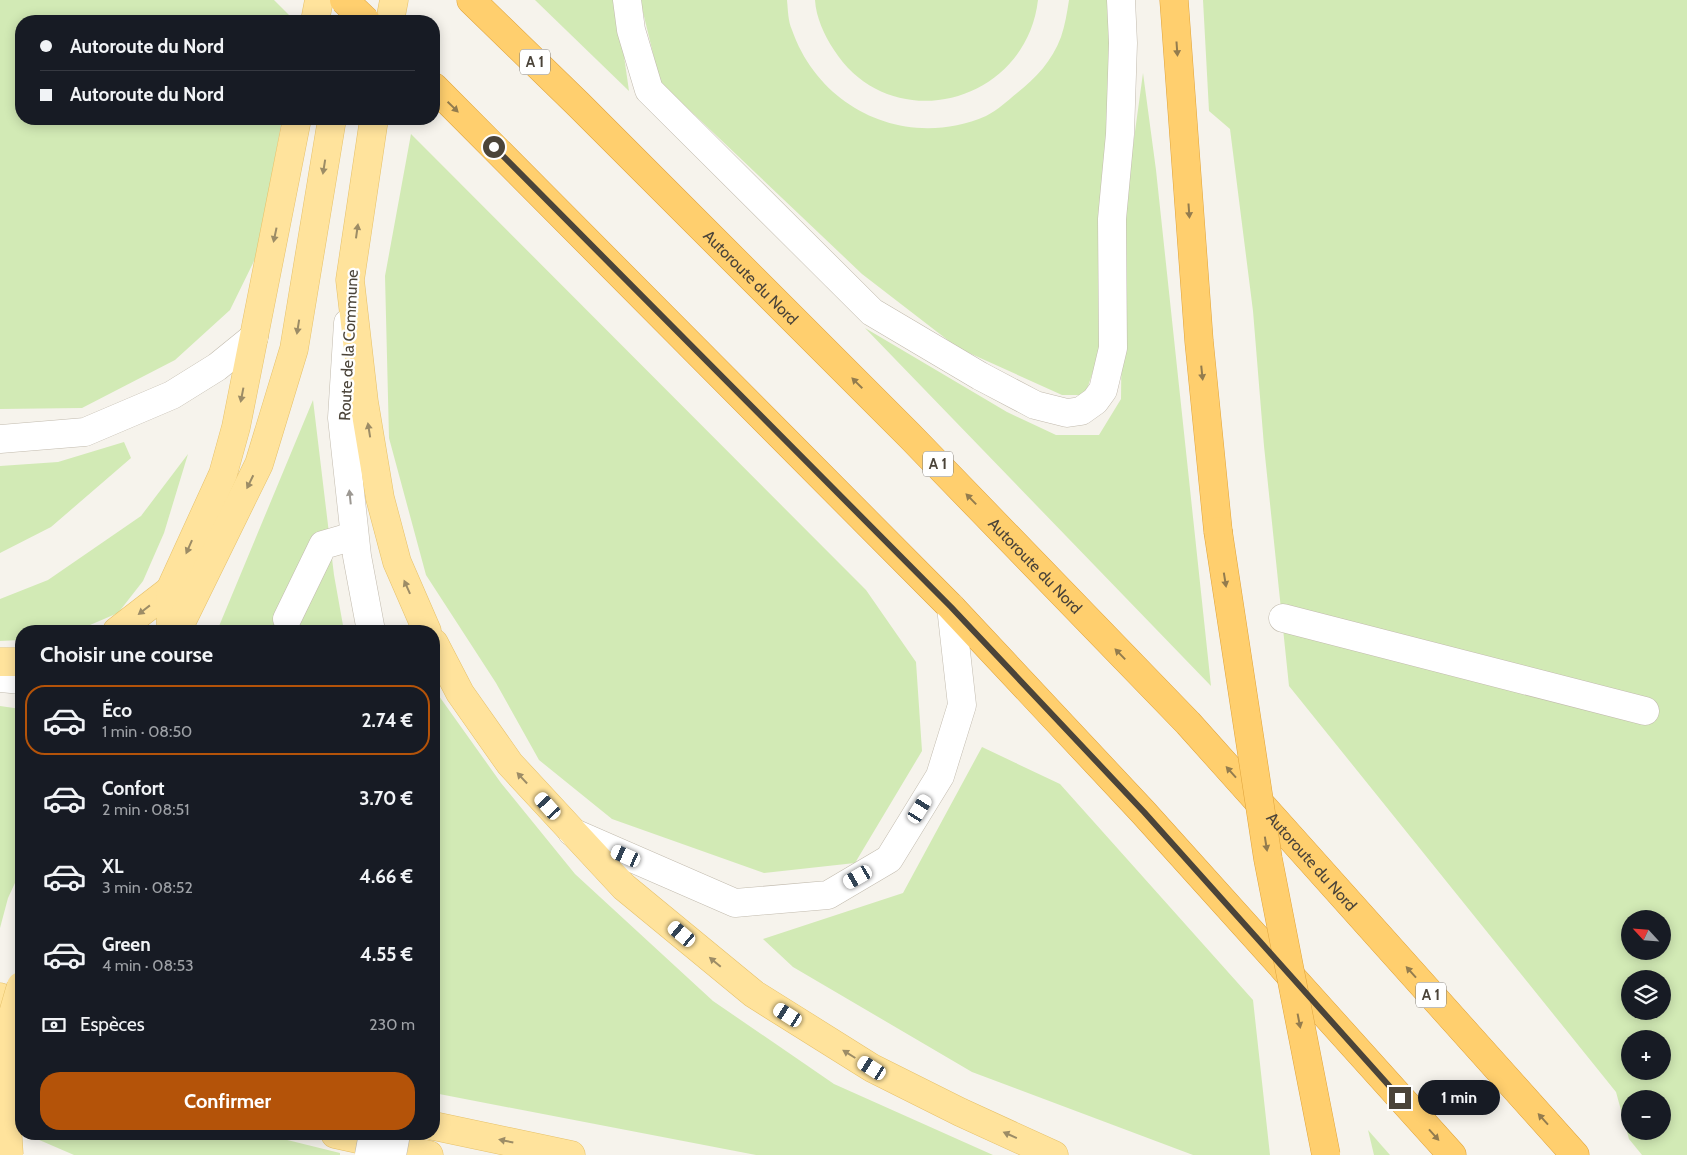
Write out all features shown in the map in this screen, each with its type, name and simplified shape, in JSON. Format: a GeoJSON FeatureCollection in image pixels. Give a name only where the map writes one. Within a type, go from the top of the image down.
{"type":"FeatureCollection","features":[{"type":"Feature","properties":{"kind":"highway"},"geometry":{"type":"LineString","coordinates":[[344,0],[360,15]]}},
{"type":"Feature","properties":{"kind":"highway","name":"Autoroute du Nord"},"geometry":{"type":"LineString","coordinates":[[471,0],[903,429],[1181,716],[1575,1155]]}},
{"type":"Feature","properties":{"kind":"highway"},"geometry":{"type":"LineString","coordinates":[[1174,0],[1198,341],[1218,531],[1268,859],[1326,1155]]}},
{"type":"Feature","properties":{"kind":"highway"},"geometry":{"type":"LineString","coordinates":[[440,94],[951,607],[1144,812],[1452,1155]]}},
{"type":"Feature","properties":{"kind":"highway"},"geometry":{"type":"LineString","coordinates":[[0,1147],[19,1155]]}},
{"type":"Feature","properties":{"kind":"main road"},"geometry":{"type":"LineString","coordinates":[[316,15],[319,0]]}},
{"type":"Feature","properties":{"kind":"main road"},"geometry":{"type":"LineString","coordinates":[[349,15],[352,0]]}},
{"type":"Feature","properties":{"kind":"main road"},"geometry":{"type":"LineString","coordinates":[[391,15],[394,0]]}},
{"type":"Feature","properties":{"kind":"main road"},"geometry":{"type":"LineString","coordinates":[[171,625],[170,590],[223,474],[236,427],[296,125]]}},
{"type":"Feature","properties":{"kind":"main road"},"geometry":{"type":"LineString","coordinates":[[180,625],[259,464],[294,350],[331,125]]}},
{"type":"Feature","properties":{"kind":"main road","name":"Route de la Commune"},"geometry":{"type":"LineString","coordinates":[[350,280],[373,125]]}},
{"type":"Feature","properties":{"kind":"main road"},"geometry":{"type":"LineString","coordinates":[[350,280],[364,402],[380,498],[396,562],[425,625]]}},
{"type":"Feature","properties":{"kind":"main road"},"geometry":{"type":"LineString","coordinates":[[125,625],[170,590]]}},
{"type":"Feature","properties":{"kind":"main road"},"geometry":{"type":"LineString","coordinates":[[440,655],[460,693],[510,764],[572,832],[624,887],[754,994],[872,1068],[960,1112],[1054,1155]]}},
{"type":"Feature","properties":{"kind":"main road"},"geometry":{"type":"LineString","coordinates":[[0,662],[15,662]]}},
{"type":"Feature","properties":{"kind":"main road"},"geometry":{"type":"LineString","coordinates":[[0,997],[15,1003]]}},
{"type":"Feature","properties":{"kind":"main road"},"geometry":{"type":"LineString","coordinates":[[9,1155],[6,1110],[10,1024],[15,1007]]}},
{"type":"Feature","properties":{"kind":"main road"},"geometry":{"type":"LineString","coordinates":[[0,1045],[15,1049]]}},
{"type":"Feature","properties":{"kind":"main road"},"geometry":{"type":"LineString","coordinates":[[440,1127],[571,1155]]}},
{"type":"Feature","properties":{"kind":"main road"},"geometry":{"type":"LineString","coordinates":[[362,1140],[429,1155]]}},
{"type":"Feature","properties":{"kind":"street"},"geometry":{"type":"LineString","coordinates":[[627,0],[631,30],[649,90],[872,312],[980,376],[1035,405],[1067,413],[1081,410],[1094,401],[1103,390],[1113,348],[1112,219],[1120,134],[1123,43],[1121,0]]}},
{"type":"Feature","properties":{"kind":"street","name":"Route de la Commune"},"geometry":{"type":"LineString","coordinates":[[350,280],[342,418],[354,536],[370,625]]}},
{"type":"Feature","properties":{"kind":"street"},"geometry":{"type":"LineString","coordinates":[[0,438],[85,432],[172,395],[217,367],[254,337]]}},
{"type":"Feature","properties":{"kind":"street"},"geometry":{"type":"LineString","coordinates":[[287,619],[323,544],[354,536]]}},
{"type":"Feature","properties":{"kind":"street"},"geometry":{"type":"LineString","coordinates":[[572,832],[735,903],[828,895],[889,859],[940,776],[962,705],[951,607]]}},
{"type":"Feature","properties":{"kind":"street"},"geometry":{"type":"LineString","coordinates":[[1283,618],[1646,711]]}},
{"type":"Feature","properties":{"kind":"street"},"geometry":{"type":"LineString","coordinates":[[0,678],[15,679]]}},
{"type":"Feature","properties":{"kind":"street"},"geometry":{"type":"LineString","coordinates":[[369,1155],[372,1140]]}},
{"type":"Feature","properties":{"kind":"street"},"geometry":{"type":"LineString","coordinates":[[392,1155],[395,1140]]}},
{"type":"Feature","properties":{"kind":"green space"},"geometry":{"type":"Polygon","coordinates":[[[0,0],[274,0],[289,15],[15,15],[15,125],[281,125],[258,253],[230,310],[175,360],[82,408],[0,409],[0,0]]]}},
{"type":"Feature","properties":{"kind":"green space"},"geometry":{"type":"Polygon","coordinates":[[[535,0],[616,0],[629,91],[535,0]]]}},
{"type":"Feature","properties":{"kind":"green space"},"geometry":{"type":"Polygon","coordinates":[[[640,0],[787,0],[792,30],[805,58],[823,82],[845,101],[870,116],[897,125],[926,128],[956,125],[986,116],[994,111],[1031,81],[1053,54],[1061,37],[1069,0],[1110,0],[1103,342],[1085,395],[1062,395],[958,348],[862,274],[660,82],[640,0]]]}},
{"type":"Feature","properties":{"kind":"green space"},"geometry":{"type":"Polygon","coordinates":[[[815,0],[1038,0],[1028,36],[1009,64],[983,85],[953,97],[920,101],[888,94],[859,78],[834,50],[827,38],[821,26],[815,0]]]}},
{"type":"Feature","properties":{"kind":"green space"},"geometry":{"type":"Polygon","coordinates":[[[1203,0],[1687,0],[1687,1155],[1642,1155],[1630,1140],[1671,1140],[1671,1090],[1621,1090],[1621,1110],[1616,1092],[1289,686],[1264,446],[1253,311],[1230,129],[1209,111],[1203,0]]]}},
{"type":"Feature","properties":{"kind":"green space"},"geometry":{"type":"Polygon","coordinates":[[[1143,73],[1156,170],[1211,686],[865,328],[1007,412],[1056,435],[1099,435],[1121,399],[1123,219],[1143,73]]]}},
{"type":"Feature","properties":{"kind":"green space"},"geometry":{"type":"Polygon","coordinates":[[[411,134],[866,590],[916,662],[922,751],[855,863],[764,873],[612,819],[539,760],[496,683],[426,575],[389,438],[385,276],[411,134]]]}},
{"type":"Feature","properties":{"kind":"green space"},"geometry":{"type":"Polygon","coordinates":[[[313,400],[334,575],[343,625],[219,625],[313,400]]]}},
{"type":"Feature","properties":{"kind":"green space"},"geometry":{"type":"Polygon","coordinates":[[[124,442],[131,458],[51,527],[0,553],[0,466],[58,462],[124,442]]]}},
{"type":"Feature","properties":{"kind":"green space"},"geometry":{"type":"Polygon","coordinates":[[[188,454],[164,533],[143,581],[118,613],[90,625],[15,625],[15,640],[0,641],[0,599],[48,580],[141,516],[188,454]]]}},
{"type":"Feature","properties":{"kind":"green space"},"geometry":{"type":"Polygon","coordinates":[[[440,697],[501,783],[575,874],[713,1001],[834,1084],[993,1155],[756,1155],[440,1094],[440,697]]]}},
{"type":"Feature","properties":{"kind":"green space"},"geometry":{"type":"Polygon","coordinates":[[[0,706],[15,708],[15,883],[8,898],[0,928],[0,706]]]}},
{"type":"Feature","properties":{"kind":"green space"},"geometry":{"type":"Polygon","coordinates":[[[982,747],[1060,784],[1253,1000],[1270,1155],[1193,1155],[972,1072],[793,967],[763,939],[903,893],[982,747]]]}},
{"type":"Feature","properties":{"kind":"green space"},"geometry":{"type":"Polygon","coordinates":[[[1368,1130],[1390,1155],[1374,1155],[1368,1130]]]}},
{"type":"Feature","properties":{"kind":"green space"},"geometry":{"type":"Polygon","coordinates":[[[39,1140],[287,1140],[340,1153],[340,1155],[74,1155],[39,1140]]]}},
{"type":"Feature","properties":{"kind":"route"},"geometry":{"type":"LineString","coordinates":[[494,147],[951,607],[1144,812],[1400,1098]]}}]}
